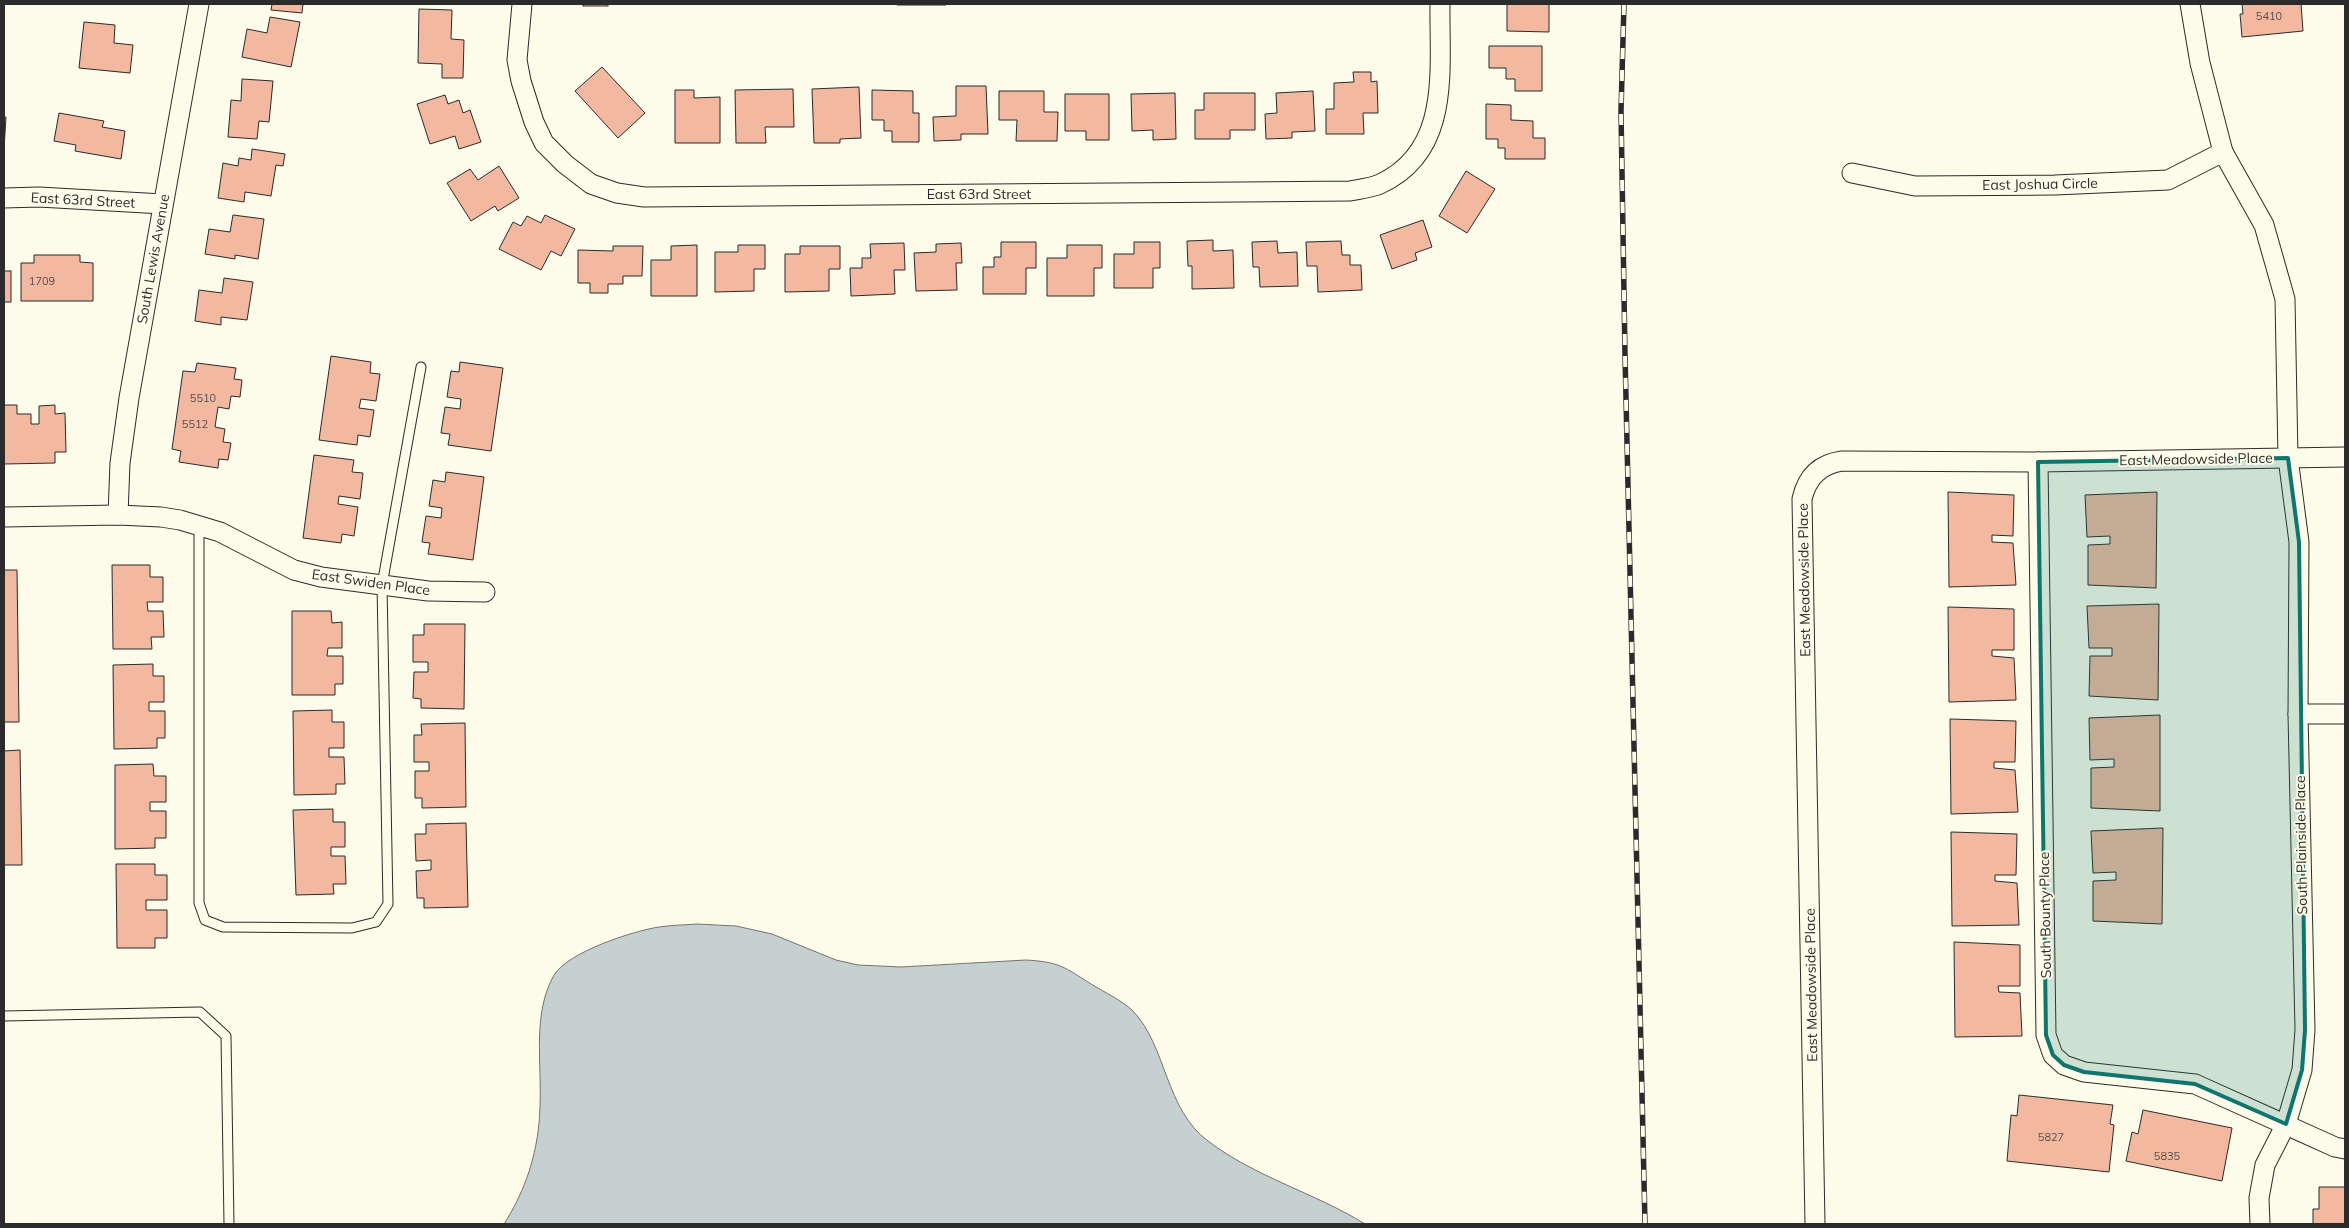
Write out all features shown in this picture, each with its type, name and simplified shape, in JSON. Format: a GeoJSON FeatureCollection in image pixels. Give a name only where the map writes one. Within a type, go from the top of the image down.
{"type":"FeatureCollection","features":[{"type":"Feature","properties":{"kind":"street","name":"South Lewis Avenue"},"geometry":{"type":"LineString","coordinates":[[118,515],[120,462],[127,408],[199,4]]}},
{"type":"Feature","properties":{"kind":"street","name":"East 63rd Street"},"geometry":{"type":"LineString","coordinates":[[522,4],[517,60],[521,81],[534,122],[544,143],[565,164],[591,184],[617,193],[644,197],[1350,191],[1379,184],[1403,170],[1419,153],[1436,120],[1439,91],[1440,4]]}},
{"type":"Feature","properties":{"kind":"street","name":"South Plainside Place"},"geometry":{"type":"LineString","coordinates":[[2190,4],[2200,63],[2223,152],[2264,225],[2285,299],[2288,458],[2299,542],[2298,714],[2305,1030],[2302,1070],[2286,1124],[2265,1165],[2259,1198],[2260,1224]]}},
{"type":"Feature","properties":{"kind":"street","name":"East Joshua Circle"},"geometry":{"type":"LineString","coordinates":[[1852,173],[1915,186],[2055,185],[2168,180],[2223,152]]}},
{"type":"Feature","properties":{"kind":"street","name":"East 63rd Street"},"geometry":{"type":"LineString","coordinates":[[4,198],[39,197],[163,204]]}},
{"type":"Feature","properties":{"kind":"street","name":"East Meadowside Place"},"geometry":{"type":"LineString","coordinates":[[1815,1224],[1802,509],[1805,486],[1813,474],[1828,463],[1842,461],[2038,462],[2345,457]]}},
{"type":"Feature","properties":{"kind":"street","name":"South Bounty Place"},"geometry":{"type":"LineString","coordinates":[[2038,462],[2046,1035],[2053,1055],[2064,1065],[2084,1072],[2195,1084],[2335,1147],[2345,1149]]}},
{"type":"Feature","properties":{"kind":"street","name":"East Swiden Place"},"geometry":{"type":"LineString","coordinates":[[4,517],[118,515],[161,517],[199,525],[220,532],[294,570],[321,577],[428,592],[486,592]]}},
{"type":"Feature","properties":{"kind":"street"},"geometry":{"type":"LineString","coordinates":[[2298,714],[2345,714]]}},
{"type":"Feature","properties":{"kind":"lane"},"geometry":{"type":"LineString","coordinates":[[199,525],[199,902],[205,920],[223,928],[352,928],[376,922],[388,904],[382,586],[421,367]]}},
{"type":"Feature","properties":{"kind":"lane"},"geometry":{"type":"LineString","coordinates":[[4,1016],[200,1012],[226,1036],[229,1224]]}},
{"type":"Feature","properties":{"kind":"highlighted area"},"geometry":{"type":"Polygon","coordinates":[[[2288,458],[2299,542],[2305,1030],[2302,1070],[2286,1124],[2195,1084],[2084,1072],[2064,1065],[2053,1055],[2046,1035],[2038,462],[2288,458]]]}},
{"type":"Feature","properties":{"kind":"shaded area"},"geometry":{"type":"Polygon","coordinates":[[[697,924],[736,926],[772,934],[836,960],[858,965],[901,967],[1026,960],[1047,962],[1061,966],[1119,1000],[1133,1011],[1153,1042],[1174,1095],[1183,1112],[1194,1128],[1208,1141],[1245,1165],[1326,1203],[1365,1224],[504,1224],[525,1182],[534,1153],[540,1106],[540,1022],[547,990],[554,975],[561,966],[573,958],[618,938],[659,927],[697,924]]]}},
{"type":"Feature","properties":{"kind":"building"},"geometry":{"type":"Polygon","coordinates":[[[272,4],[303,4],[302,13],[271,10],[272,4]]]}},
{"type":"Feature","properties":{"kind":"building"},"geometry":{"type":"Polygon","coordinates":[[[583,4],[608,4],[608,6],[583,6],[583,4]]]}},
{"type":"Feature","properties":{"kind":"building"},"geometry":{"type":"Polygon","coordinates":[[[945,4],[946,5],[897,5],[945,4]]]}},
{"type":"Feature","properties":{"kind":"building"},"geometry":{"type":"Polygon","coordinates":[[[1507,4],[1549,4],[1549,32],[1507,31],[1507,4]]]}},
{"type":"Feature","properties":{"kind":"building"},"geometry":{"type":"Polygon","coordinates":[[[2242,4],[2301,4],[2303,31],[2242,37],[2240,14],[2243,14],[2242,4]]]}},
{"type":"Feature","properties":{"kind":"building"},"geometry":{"type":"Polygon","coordinates":[[[419,9],[452,10],[451,39],[464,40],[463,78],[442,78],[442,64],[418,63],[419,9]]]}},
{"type":"Feature","properties":{"kind":"building"},"geometry":{"type":"Polygon","coordinates":[[[270,17],[300,22],[291,67],[242,57],[247,29],[267,33],[270,17]]]}},
{"type":"Feature","properties":{"kind":"building"},"geometry":{"type":"Polygon","coordinates":[[[84,22],[115,25],[114,43],[133,45],[130,73],[79,68],[84,22]]]}},
{"type":"Feature","properties":{"kind":"building"},"geometry":{"type":"Polygon","coordinates":[[[1489,46],[1542,46],[1542,91],[1515,91],[1515,79],[1506,79],[1506,68],[1489,68],[1489,46]]]}},
{"type":"Feature","properties":{"kind":"building"},"geometry":{"type":"Polygon","coordinates":[[[602,67],[645,113],[618,138],[575,91],[602,67]]]}},
{"type":"Feature","properties":{"kind":"building"},"geometry":{"type":"Polygon","coordinates":[[[1353,72],[1371,72],[1371,82],[1377,81],[1378,113],[1363,113],[1364,134],[1326,134],[1326,109],[1334,109],[1334,83],[1354,82],[1353,72]]]}},
{"type":"Feature","properties":{"kind":"building"},"geometry":{"type":"Polygon","coordinates":[[[242,79],[273,81],[269,122],[259,121],[257,139],[228,137],[231,100],[241,101],[242,79]]]}},
{"type":"Feature","properties":{"kind":"building"},"geometry":{"type":"Polygon","coordinates":[[[956,86],[986,86],[988,134],[961,134],[961,140],[934,141],[933,117],[956,116],[956,86]]]}},
{"type":"Feature","properties":{"kind":"building"},"geometry":{"type":"Polygon","coordinates":[[[859,87],[861,138],[840,139],[840,143],[814,143],[812,89],[859,87]]]}},
{"type":"Feature","properties":{"kind":"building"},"geometry":{"type":"Polygon","coordinates":[[[793,89],[794,127],[765,127],[766,143],[736,143],[735,90],[793,89]]]}},
{"type":"Feature","properties":{"kind":"building"},"geometry":{"type":"Polygon","coordinates":[[[675,90],[694,90],[694,98],[720,97],[720,143],[675,143],[675,90]]]}},
{"type":"Feature","properties":{"kind":"building"},"geometry":{"type":"Polygon","coordinates":[[[872,90],[913,91],[913,113],[919,113],[919,142],[892,142],[892,131],[884,131],[884,120],[872,120],[872,90]]]}},
{"type":"Feature","properties":{"kind":"building"},"geometry":{"type":"Polygon","coordinates":[[[999,91],[1044,91],[1044,112],[1058,112],[1057,141],[1016,141],[1017,120],[999,120],[999,91]]]}},
{"type":"Feature","properties":{"kind":"building"},"geometry":{"type":"Polygon","coordinates":[[[1313,91],[1315,131],[1292,132],[1292,138],[1266,139],[1265,114],[1277,113],[1276,93],[1313,91]]]}},
{"type":"Feature","properties":{"kind":"building"},"geometry":{"type":"Polygon","coordinates":[[[1175,93],[1176,139],[1153,140],[1153,130],[1132,131],[1131,94],[1175,93]]]}},
{"type":"Feature","properties":{"kind":"building"},"geometry":{"type":"Polygon","coordinates":[[[1204,93],[1255,93],[1255,130],[1230,130],[1230,139],[1195,139],[1195,110],[1204,110],[1204,93]]]}},
{"type":"Feature","properties":{"kind":"building"},"geometry":{"type":"Polygon","coordinates":[[[1065,94],[1109,94],[1109,140],[1086,140],[1086,131],[1065,131],[1065,94]]]}},
{"type":"Feature","properties":{"kind":"building"},"geometry":{"type":"Polygon","coordinates":[[[445,95],[448,104],[459,100],[463,113],[470,110],[481,142],[459,149],[455,136],[430,144],[417,104],[445,95]]]}},
{"type":"Feature","properties":{"kind":"building"},"geometry":{"type":"Polygon","coordinates":[[[1486,104],[1511,105],[1511,120],[1533,121],[1533,138],[1545,138],[1545,159],[1505,159],[1505,148],[1498,148],[1498,139],[1486,139],[1486,104]]]}},
{"type":"Feature","properties":{"kind":"building"},"geometry":{"type":"Polygon","coordinates":[[[59,113],[104,121],[102,127],[125,131],[121,159],[75,151],[76,145],[54,141],[59,113]]]}},
{"type":"Feature","properties":{"kind":"building"},"geometry":{"type":"Polygon","coordinates":[[[4,117],[6,117],[4,149],[4,117]]]}},
{"type":"Feature","properties":{"kind":"building"},"geometry":{"type":"Polygon","coordinates":[[[252,149],[285,154],[283,166],[276,165],[271,196],[245,192],[244,202],[218,198],[223,163],[238,166],[239,158],[251,160],[252,149]]]}},
{"type":"Feature","properties":{"kind":"building"},"geometry":{"type":"Polygon","coordinates":[[[499,166],[519,198],[498,211],[495,206],[471,221],[447,183],[470,169],[478,180],[499,166]]]}},
{"type":"Feature","properties":{"kind":"building"},"geometry":{"type":"Polygon","coordinates":[[[1466,171],[1495,189],[1467,233],[1439,216],[1466,171]]]}},
{"type":"Feature","properties":{"kind":"building"},"geometry":{"type":"Polygon","coordinates":[[[233,215],[264,219],[258,259],[235,255],[235,259],[205,254],[209,229],[230,232],[233,215]]]}},
{"type":"Feature","properties":{"kind":"building"},"geometry":{"type":"Polygon","coordinates":[[[545,215],[575,229],[561,256],[551,251],[541,270],[499,249],[513,222],[521,226],[527,216],[541,223],[545,215]]]}},
{"type":"Feature","properties":{"kind":"building"},"geometry":{"type":"Polygon","coordinates":[[[1423,220],[1432,247],[1415,253],[1417,260],[1392,269],[1380,235],[1423,220]]]}},
{"type":"Feature","properties":{"kind":"building"},"geometry":{"type":"Polygon","coordinates":[[[1213,240],[1213,251],[1233,250],[1234,288],[1192,289],[1192,266],[1188,266],[1187,241],[1213,240]]]}},
{"type":"Feature","properties":{"kind":"building"},"geometry":{"type":"Polygon","coordinates":[[[1277,241],[1278,253],[1297,252],[1298,286],[1260,287],[1259,267],[1253,267],[1252,242],[1277,241]]]}},
{"type":"Feature","properties":{"kind":"building"},"geometry":{"type":"Polygon","coordinates":[[[1341,241],[1342,255],[1350,255],[1350,265],[1361,265],[1362,290],[1318,292],[1317,266],[1307,266],[1306,242],[1341,241]]]}},
{"type":"Feature","properties":{"kind":"building"},"geometry":{"type":"Polygon","coordinates":[[[1001,242],[1036,242],[1036,268],[1026,268],[1026,294],[983,294],[983,267],[994,267],[994,257],[1001,257],[1001,242]]]}},
{"type":"Feature","properties":{"kind":"building"},"geometry":{"type":"Polygon","coordinates":[[[1134,242],[1160,242],[1160,268],[1153,268],[1153,288],[1114,288],[1114,254],[1134,254],[1134,242]]]}},
{"type":"Feature","properties":{"kind":"building"},"geometry":{"type":"Polygon","coordinates":[[[904,243],[905,270],[894,270],[895,294],[851,296],[850,268],[862,268],[862,258],[871,258],[870,244],[904,243]]]}},
{"type":"Feature","properties":{"kind":"building"},"geometry":{"type":"Polygon","coordinates":[[[961,243],[962,263],[956,263],[957,290],[916,291],[914,253],[936,252],[936,244],[961,243]]]}},
{"type":"Feature","properties":{"kind":"building"},"geometry":{"type":"Polygon","coordinates":[[[697,245],[697,296],[651,296],[651,260],[671,260],[671,246],[697,245]]]}},
{"type":"Feature","properties":{"kind":"building"},"geometry":{"type":"Polygon","coordinates":[[[738,245],[765,245],[765,269],[754,269],[754,291],[715,292],[715,252],[738,252],[738,245]]]}},
{"type":"Feature","properties":{"kind":"building"},"geometry":{"type":"Polygon","coordinates":[[[1067,245],[1102,245],[1102,268],[1094,268],[1094,296],[1047,296],[1047,258],[1067,258],[1067,245]]]}},
{"type":"Feature","properties":{"kind":"building"},"geometry":{"type":"Polygon","coordinates":[[[613,246],[643,246],[642,276],[623,276],[623,284],[608,284],[608,293],[590,293],[590,283],[578,283],[578,250],[613,251],[613,246]]]}},
{"type":"Feature","properties":{"kind":"building"},"geometry":{"type":"Polygon","coordinates":[[[800,246],[840,246],[840,269],[829,269],[829,291],[785,292],[785,254],[800,254],[800,246]]]}},
{"type":"Feature","properties":{"kind":"building"},"geometry":{"type":"Polygon","coordinates":[[[34,255],[80,255],[80,262],[93,263],[93,301],[21,301],[21,263],[34,263],[34,255]]]}},
{"type":"Feature","properties":{"kind":"building"},"geometry":{"type":"Polygon","coordinates":[[[4,271],[11,271],[11,302],[4,302],[4,271]]]}},
{"type":"Feature","properties":{"kind":"building"},"geometry":{"type":"Polygon","coordinates":[[[224,278],[253,282],[247,320],[221,317],[221,325],[195,321],[199,290],[222,293],[224,278]]]}},
{"type":"Feature","properties":{"kind":"building"},"geometry":{"type":"Polygon","coordinates":[[[331,356],[371,362],[370,373],[380,374],[376,401],[361,399],[359,408],[374,410],[370,437],[358,435],[357,445],[319,440],[331,356]]]}},
{"type":"Feature","properties":{"kind":"building"},"geometry":{"type":"Polygon","coordinates":[[[460,362],[503,368],[491,451],[448,445],[450,434],[441,433],[445,407],[460,409],[461,399],[447,397],[451,371],[459,372],[460,362]]]}},
{"type":"Feature","properties":{"kind":"building"},"geometry":{"type":"Polygon","coordinates":[[[197,363],[236,368],[234,379],[242,380],[240,397],[231,396],[229,409],[218,407],[215,427],[225,429],[223,442],[231,443],[228,460],[219,459],[218,468],[179,462],[181,451],[172,449],[183,371],[195,372],[197,363]]]}},
{"type":"Feature","properties":{"kind":"building"},"geometry":{"type":"Polygon","coordinates":[[[4,405],[17,405],[17,414],[31,414],[31,424],[39,424],[39,406],[55,405],[55,414],[65,413],[66,452],[55,452],[55,463],[4,464],[4,405]]]}},
{"type":"Feature","properties":{"kind":"building"},"geometry":{"type":"Polygon","coordinates":[[[314,455],[354,460],[352,472],[363,473],[360,499],[339,496],[338,504],[358,507],[354,536],[342,534],[341,543],[303,538],[314,455]]]}},
{"type":"Feature","properties":{"kind":"building"},"geometry":{"type":"Polygon","coordinates":[[[446,472],[484,477],[473,560],[428,554],[430,543],[422,542],[426,516],[441,518],[442,508],[429,506],[433,480],[445,482],[446,472]]]}},
{"type":"Feature","properties":{"kind":"building"},"geometry":{"type":"Polygon","coordinates":[[[1948,492],[2014,495],[2013,536],[1992,535],[1992,542],[2013,543],[2016,585],[1949,587],[1948,492]]]}},
{"type":"Feature","properties":{"kind":"building"},"geometry":{"type":"Polygon","coordinates":[[[2157,492],[2156,588],[2088,585],[2088,545],[2110,544],[2110,536],[2087,537],[2085,495],[2157,492]]]}},
{"type":"Feature","properties":{"kind":"building"},"geometry":{"type":"Polygon","coordinates":[[[112,565],[150,565],[150,577],[163,577],[163,602],[147,602],[148,611],[163,611],[164,637],[151,637],[152,649],[113,649],[112,565]]]}},
{"type":"Feature","properties":{"kind":"building"},"geometry":{"type":"Polygon","coordinates":[[[4,570],[17,570],[19,722],[4,722],[4,570]]]}},
{"type":"Feature","properties":{"kind":"building"},"geometry":{"type":"Polygon","coordinates":[[[2159,604],[2158,700],[2089,696],[2090,656],[2112,656],[2112,648],[2089,648],[2087,606],[2159,604]]]}},
{"type":"Feature","properties":{"kind":"building"},"geometry":{"type":"Polygon","coordinates":[[[1948,607],[2014,609],[2014,650],[1992,650],[1992,656],[2014,658],[2016,700],[1949,702],[1948,607]]]}},
{"type":"Feature","properties":{"kind":"building"},"geometry":{"type":"Polygon","coordinates":[[[292,611],[331,611],[332,623],[342,622],[342,648],[328,648],[327,656],[343,656],[343,684],[335,684],[335,695],[292,695],[292,611]]]}},
{"type":"Feature","properties":{"kind":"building"},"geometry":{"type":"Polygon","coordinates":[[[424,624],[465,624],[464,709],[421,708],[421,699],[413,698],[414,672],[428,672],[428,662],[413,662],[413,635],[424,635],[424,624]]]}},
{"type":"Feature","properties":{"kind":"building"},"geometry":{"type":"Polygon","coordinates":[[[153,664],[153,676],[164,676],[164,702],[149,702],[149,711],[165,711],[165,738],[157,738],[157,748],[114,749],[113,665],[153,664]]]}},
{"type":"Feature","properties":{"kind":"building"},"geometry":{"type":"Polygon","coordinates":[[[332,710],[332,722],[344,722],[344,748],[329,748],[329,757],[344,757],[345,784],[336,784],[336,794],[294,795],[293,711],[332,710]]]}},
{"type":"Feature","properties":{"kind":"building"},"geometry":{"type":"Polygon","coordinates":[[[2160,715],[2160,811],[2091,808],[2091,768],[2114,767],[2114,759],[2090,760],[2089,718],[2160,715]]]}},
{"type":"Feature","properties":{"kind":"building"},"geometry":{"type":"Polygon","coordinates":[[[1950,719],[2016,721],[2015,762],[1994,762],[1994,768],[2015,770],[2018,812],[1951,814],[1950,719]]]}},
{"type":"Feature","properties":{"kind":"building"},"geometry":{"type":"Polygon","coordinates":[[[465,723],[466,807],[422,808],[422,798],[415,798],[415,771],[429,771],[429,762],[414,762],[414,735],[422,735],[421,724],[465,723]]]}},
{"type":"Feature","properties":{"kind":"building"},"geometry":{"type":"Polygon","coordinates":[[[20,750],[22,865],[4,865],[4,751],[20,750]]]}},
{"type":"Feature","properties":{"kind":"building"},"geometry":{"type":"Polygon","coordinates":[[[153,764],[154,776],[166,776],[166,802],[150,802],[150,811],[166,811],[166,838],[155,838],[155,848],[115,849],[115,765],[153,764]]]}},
{"type":"Feature","properties":{"kind":"building"},"geometry":{"type":"Polygon","coordinates":[[[333,809],[333,822],[345,822],[345,847],[331,847],[331,856],[345,856],[346,884],[333,884],[334,894],[296,895],[293,810],[333,809]]]}},
{"type":"Feature","properties":{"kind":"building"},"geometry":{"type":"Polygon","coordinates":[[[466,823],[468,907],[424,908],[424,898],[417,898],[416,871],[431,870],[431,860],[416,861],[415,834],[426,834],[426,824],[466,823]]]}},
{"type":"Feature","properties":{"kind":"building"},"geometry":{"type":"Polygon","coordinates":[[[2163,828],[2162,924],[2093,921],[2093,881],[2116,880],[2116,872],[2093,873],[2091,831],[2163,828]]]}},
{"type":"Feature","properties":{"kind":"building"},"geometry":{"type":"Polygon","coordinates":[[[1951,832],[2017,834],[2016,875],[1995,875],[1995,881],[2017,883],[2019,925],[1952,926],[1951,832]]]}},
{"type":"Feature","properties":{"kind":"building"},"geometry":{"type":"Polygon","coordinates":[[[116,864],[155,864],[155,875],[167,875],[167,900],[146,900],[146,910],[167,910],[167,938],[155,938],[155,948],[117,948],[116,864]]]}},
{"type":"Feature","properties":{"kind":"building"},"geometry":{"type":"Polygon","coordinates":[[[1954,942],[2020,945],[2020,986],[1998,986],[1999,992],[2020,993],[2022,1036],[1955,1037],[1954,942]]]}},
{"type":"Feature","properties":{"kind":"building"},"geometry":{"type":"Polygon","coordinates":[[[2019,1095],[2113,1105],[2110,1124],[2114,1125],[2109,1172],[2007,1161],[2011,1115],[2017,1116],[2019,1095]]]}},
{"type":"Feature","properties":{"kind":"building"},"geometry":{"type":"Polygon","coordinates":[[[2143,1110],[2232,1128],[2222,1181],[2126,1161],[2132,1132],[2138,1134],[2143,1110]]]}},
{"type":"Feature","properties":{"kind":"building"},"geometry":{"type":"Polygon","coordinates":[[[2319,1187],[2345,1187],[2345,1224],[2313,1224],[2313,1209],[2319,1209],[2319,1187]]]}},
{"type":"Feature","properties":{"kind":"railway"},"geometry":{"type":"LineString","coordinates":[[1624,4],[1621,111],[1625,355],[1645,1224]]}}]}
